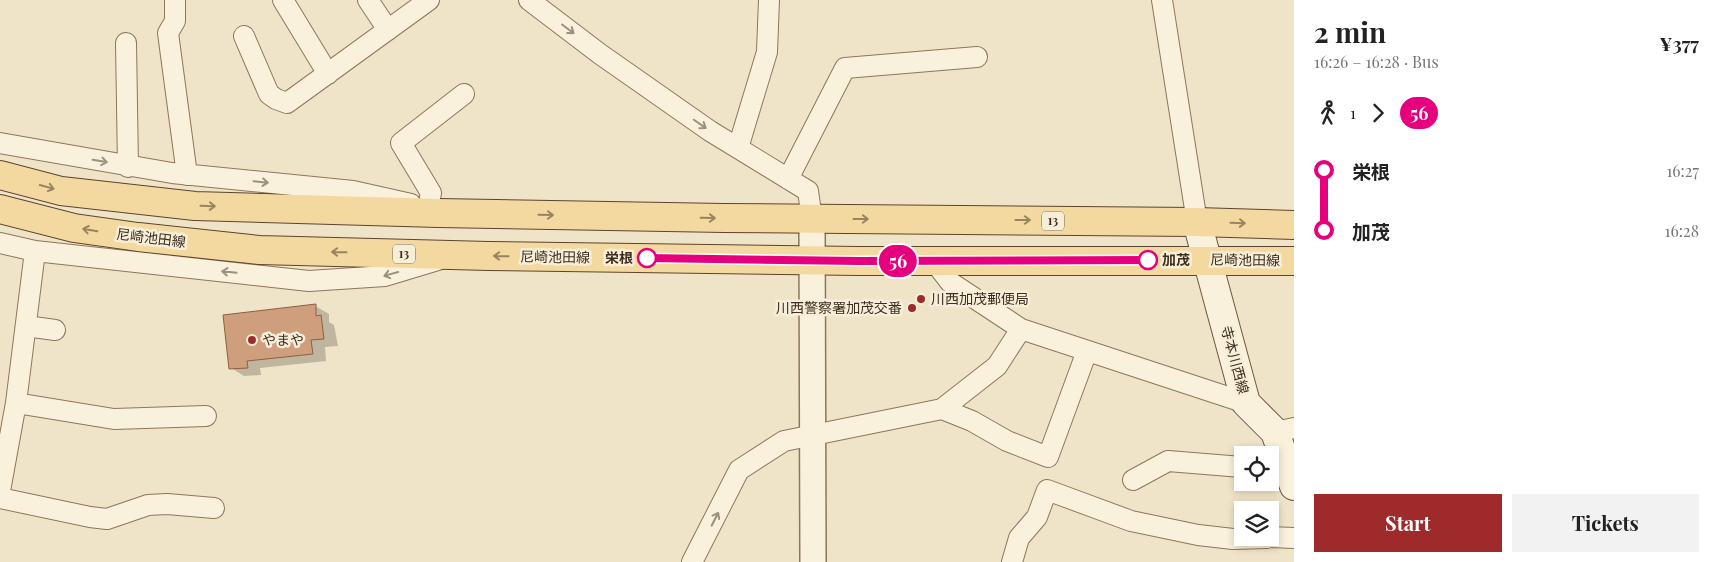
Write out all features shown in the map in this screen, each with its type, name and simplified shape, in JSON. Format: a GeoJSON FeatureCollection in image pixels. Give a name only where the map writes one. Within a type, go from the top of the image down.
{"type":"FeatureCollection","features":[{"type":"Feature","properties":{"kind":"main road","name":"13"},"geometry":{"type":"LineString","coordinates":[[0,175],[61,190],[195,206],[812,219],[1198,222],[1294,225]]}},
{"type":"Feature","properties":{"kind":"main road","name":"尼崎池田線"},"geometry":{"type":"LineString","coordinates":[[0,210],[74,228],[210,246],[259,250],[812,260],[1294,261]]}},
{"type":"Feature","properties":{"kind":"main road","name":"寺本川西線"},"geometry":{"type":"LineString","coordinates":[[1198,222],[1246,403],[1285,430],[1284,476]]}},
{"type":"Feature","properties":{"kind":"street"},"geometry":{"type":"LineString","coordinates":[[174,0],[175,21],[168,33],[187,175]]}},
{"type":"Feature","properties":{"kind":"street"},"geometry":{"type":"LineString","coordinates":[[283,0],[328,74]]}},
{"type":"Feature","properties":{"kind":"street"},"geometry":{"type":"LineString","coordinates":[[368,0],[388,30]]}},
{"type":"Feature","properties":{"kind":"street"},"geometry":{"type":"LineString","coordinates":[[244,36],[269,94],[287,103],[429,0]]}},
{"type":"Feature","properties":{"kind":"street"},"geometry":{"type":"LineString","coordinates":[[529,0],[616,65],[710,131],[808,191],[812,219],[813,562]]}},
{"type":"Feature","properties":{"kind":"street"},"geometry":{"type":"LineString","coordinates":[[738,148],[767,52],[769,0]]}},
{"type":"Feature","properties":{"kind":"street"},"geometry":{"type":"LineString","coordinates":[[1162,0],[1198,222]]}},
{"type":"Feature","properties":{"kind":"street"},"geometry":{"type":"LineString","coordinates":[[126,43],[128,167]]}},
{"type":"Feature","properties":{"kind":"street"},"geometry":{"type":"LineString","coordinates":[[788,179],[845,68],[977,57]]}},
{"type":"Feature","properties":{"kind":"street"},"geometry":{"type":"LineString","coordinates":[[441,210],[401,143],[464,94]]}},
{"type":"Feature","properties":{"kind":"street"},"geometry":{"type":"LineString","coordinates":[[0,143],[128,167],[187,175],[353,191],[441,210]]}},
{"type":"Feature","properties":{"kind":"street"},"geometry":{"type":"LineString","coordinates":[[0,243],[35,251],[308,281],[385,276],[454,255]]}},
{"type":"Feature","properties":{"kind":"street"},"geometry":{"type":"LineString","coordinates":[[0,491],[16,403],[35,251]]}},
{"type":"Feature","properties":{"kind":"street"},"geometry":{"type":"LineString","coordinates":[[934,261],[950,282],[1021,329],[1246,403]]}},
{"type":"Feature","properties":{"kind":"street"},"geometry":{"type":"LineString","coordinates":[[26,326],[55,330]]}},
{"type":"Feature","properties":{"kind":"street"},"geometry":{"type":"LineString","coordinates":[[692,562],[739,470],[784,441],[942,409],[997,366],[1021,329]]}},
{"type":"Feature","properties":{"kind":"street"},"geometry":{"type":"LineString","coordinates":[[942,409],[972,421],[1007,441],[1038,455],[1048,457],[1087,351]]}},
{"type":"Feature","properties":{"kind":"street"},"geometry":{"type":"LineString","coordinates":[[16,403],[114,419],[206,416]]}},
{"type":"Feature","properties":{"kind":"street"},"geometry":{"type":"LineString","coordinates":[[1133,480],[1168,461],[1234,466]]}},
{"type":"Feature","properties":{"kind":"street"},"geometry":{"type":"LineString","coordinates":[[1012,562],[1019,538],[1037,517],[1047,490],[1131,521],[1198,535],[1234,539]]}},
{"type":"Feature","properties":{"kind":"street"},"geometry":{"type":"LineString","coordinates":[[0,498],[90,518],[107,519],[148,505],[168,504],[214,508]]}},
{"type":"Feature","properties":{"kind":"street"},"geometry":{"type":"LineString","coordinates":[[1279,537],[1294,538]]}},
{"type":"Feature","properties":{"kind":"building"},"geometry":{"type":"Polygon","coordinates":[[[316,304],[316,316],[321,315],[324,339],[311,340],[313,354],[247,361],[248,368],[229,369],[223,315],[316,304]]]}},
{"type":"Feature","properties":{"kind":"bus line","name":"56"},"geometry":{"type":"LineString","coordinates":[[647,258],[859,261],[1148,260]]}},
{"type":"Feature","properties":{"kind":"place","name":"栄根"},"geometry":{"type":"Point","coordinates":[647,258]}},
{"type":"Feature","properties":{"kind":"place","name":"加茂"},"geometry":{"type":"Point","coordinates":[1148,260]}},
{"type":"Feature","properties":{"kind":"place","name":"川西加茂郵便局"},"geometry":{"type":"Point","coordinates":[921,299]}},
{"type":"Feature","properties":{"kind":"place","name":"川西警察署加茂交番"},"geometry":{"type":"Point","coordinates":[912,308]}},
{"type":"Feature","properties":{"kind":"place","name":"やまや"},"geometry":{"type":"Point","coordinates":[252,340]}}]}
